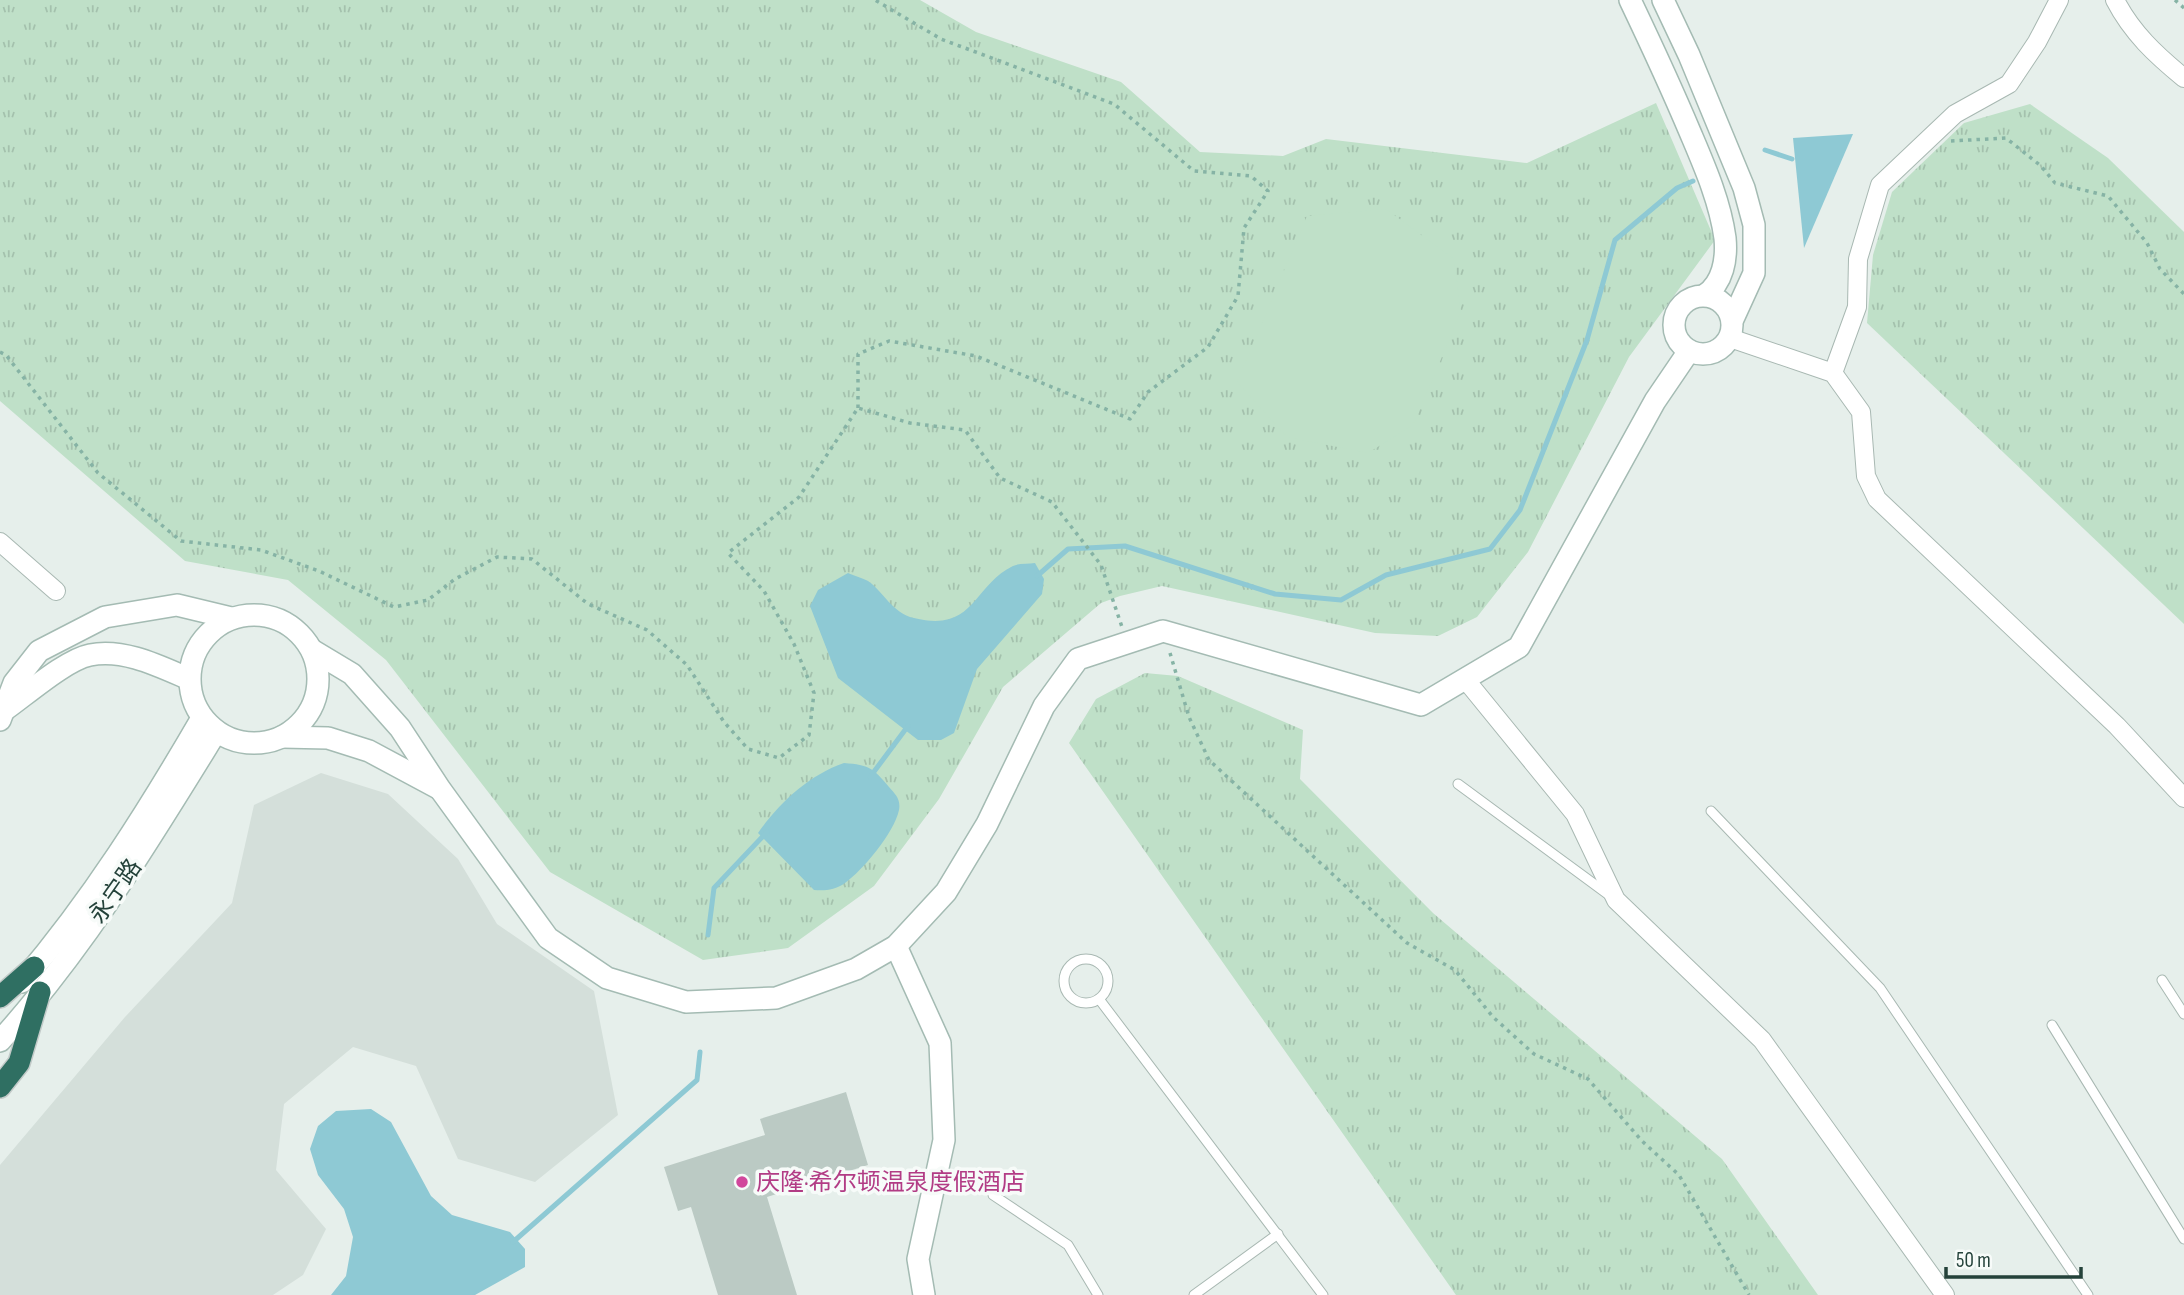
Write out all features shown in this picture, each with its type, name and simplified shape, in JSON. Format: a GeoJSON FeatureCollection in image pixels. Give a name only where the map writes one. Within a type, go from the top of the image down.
{"type":"FeatureCollection","features":[{"type":"Feature","properties":{"kind":"highway"},"geometry":{"type":"LineString","coordinates":[[0,997],[34,967]]}},
{"type":"Feature","properties":{"kind":"highway"},"geometry":{"type":"LineString","coordinates":[[0,1087],[19,1063],[40,992]]}},
{"type":"Feature","properties":{"kind":"street"},"geometry":{"type":"LineString","coordinates":[[1630,0],[1690,133],[1720,211],[1725,240],[1724,265],[1718,283],[1705,295],[1686,301],[1675,317],[1676,336],[1681,345],[1689,351],[1707,355],[1724,346],[1754,273],[1754,225],[1744,188],[1689,55],[1663,0]]}},
{"type":"Feature","properties":{"kind":"street"},"geometry":{"type":"LineString","coordinates":[[1833,373],[1857,307],[1858,259],[1880,185],[1955,114],[2009,84],[2037,42],[2059,0]]}},
{"type":"Feature","properties":{"kind":"street"},"geometry":{"type":"LineString","coordinates":[[2115,0],[2125,18],[2151,51],[2184,78]]}},
{"type":"Feature","properties":{"kind":"street"},"geometry":{"type":"LineString","coordinates":[[1705,295],[1723,303],[1731,328],[1833,373],[1861,412],[1866,476],[1877,499],[2117,726],[2184,798]]}},
{"type":"Feature","properties":{"kind":"street"},"geometry":{"type":"LineString","coordinates":[[312,650],[318,669],[318,690],[311,709],[298,725],[282,737],[265,743],[232,740],[209,725],[192,700],[189,679],[192,660],[200,642],[214,627],[231,618],[249,614],[268,615],[286,622],[312,650],[352,674],[400,728],[440,789],[548,938],[607,978],[686,1002],[776,998],[856,969],[896,946],[946,892],[987,824],[1044,706],[1078,659],[1163,631],[1422,705],[1519,647],[1655,401],[1689,351]]}},
{"type":"Feature","properties":{"kind":"street"},"geometry":{"type":"LineString","coordinates":[[0,542],[56,591]]}},
{"type":"Feature","properties":{"kind":"street"},"geometry":{"type":"LineString","coordinates":[[1,714],[15,683],[39,651],[105,617],[177,606],[231,618]]}},
{"type":"Feature","properties":{"kind":"street"},"geometry":{"type":"LineString","coordinates":[[1,714],[61,669],[89,655],[125,655],[189,679]]}},
{"type":"Feature","properties":{"kind":"street"},"geometry":{"type":"LineString","coordinates":[[1465,679],[1575,814],[1616,900],[1762,1040],[1945,1295]]}},
{"type":"Feature","properties":{"kind":"street","name":"永宁路"},"geometry":{"type":"LineString","coordinates":[[0,1007],[65,931],[209,725]]}},
{"type":"Feature","properties":{"kind":"street","name":"永宁路"},"geometry":{"type":"LineString","coordinates":[[0,1041],[121,885],[209,725]]}},
{"type":"Feature","properties":{"kind":"street"},"geometry":{"type":"LineString","coordinates":[[282,737],[328,738],[369,751],[440,789]]}},
{"type":"Feature","properties":{"kind":"street"},"geometry":{"type":"LineString","coordinates":[[896,946],[940,1043],[944,1140],[918,1259],[924,1295]]}},
{"type":"Feature","properties":{"kind":"lane"},"geometry":{"type":"LineString","coordinates":[[1458,784],[1616,900]]}},
{"type":"Feature","properties":{"kind":"lane"},"geometry":{"type":"LineString","coordinates":[[1711,811],[1880,988],[2088,1295]]}},
{"type":"Feature","properties":{"kind":"lane"},"geometry":{"type":"LineString","coordinates":[[1083,958],[1090,958],[1103,966],[1108,980],[1104,994],[1099,999],[1078,1002],[1066,992],[1063,978],[1070,965],[1083,958]]}},
{"type":"Feature","properties":{"kind":"lane"},"geometry":{"type":"LineString","coordinates":[[2162,980],[2184,1014]]}},
{"type":"Feature","properties":{"kind":"lane"},"geometry":{"type":"LineString","coordinates":[[1099,999],[1323,1295]]}},
{"type":"Feature","properties":{"kind":"lane"},"geometry":{"type":"LineString","coordinates":[[2052,1026],[2184,1239]]}},
{"type":"Feature","properties":{"kind":"lane"},"geometry":{"type":"LineString","coordinates":[[993,1195],[1068,1245],[1098,1295]]}},
{"type":"Feature","properties":{"kind":"lane"},"geometry":{"type":"LineString","coordinates":[[1194,1295],[1278,1234]]}},
{"type":"Feature","properties":{"kind":"path"},"geometry":{"type":"LineString","coordinates":[[0,352],[6,355],[98,473],[181,541],[261,550],[319,571],[394,607],[428,600],[455,579],[497,557],[532,559],[588,604],[647,630],[687,665],[724,722],[748,749],[779,758],[809,735],[814,694],[794,643],[764,591],[728,553],[799,498],[858,408],[858,354],[889,341],[976,356],[1130,419],[1148,392],[1208,347],[1238,296],[1244,228],[1268,191],[1251,176],[1194,172],[1114,104],[940,39],[874,0]]}},
{"type":"Feature","properties":{"kind":"path"},"geometry":{"type":"LineString","coordinates":[[2175,0],[2184,8]]}},
{"type":"Feature","properties":{"kind":"path"},"geometry":{"type":"LineString","coordinates":[[1925,143],[2006,138],[2041,166],[2055,183],[2108,196],[2147,243],[2160,269],[2184,294]]}},
{"type":"Feature","properties":{"kind":"path"},"geometry":{"type":"LineString","coordinates":[[858,408],[910,423],[965,430],[1000,478],[1052,502],[1101,565],[1127,643]]}},
{"type":"Feature","properties":{"kind":"path"},"geometry":{"type":"LineString","coordinates":[[1163,631],[1189,717],[1209,760],[1407,943],[1455,970],[1493,1017],[1534,1054],[1588,1079],[1642,1141],[1679,1175],[1749,1295]]}},
{"type":"Feature","properties":{"kind":"shaded area"},"geometry":{"type":"Polygon","coordinates":[[[321,773],[388,794],[458,859],[497,924],[594,991],[618,1115],[535,1182],[458,1159],[416,1066],[353,1047],[284,1104],[276,1170],[326,1229],[303,1275],[273,1295],[0,1295],[0,1165],[125,1017],[232,903],[254,805],[321,773]]]}},
{"type":"Feature","properties":{"kind":"green space"},"geometry":{"type":"Polygon","coordinates":[[[0,0],[920,0],[976,32],[1121,82],[1200,152],[1283,156],[1326,139],[1527,163],[1656,103],[1715,240],[1629,357],[1528,552],[1477,617],[1438,636],[1375,633],[1162,586],[1101,603],[1003,687],[939,799],[874,886],[788,948],[703,960],[550,872],[386,660],[288,580],[185,561],[0,401],[0,0]]]}},
{"type":"Feature","properties":{"kind":"green space"},"geometry":{"type":"Polygon","coordinates":[[[2030,104],[2108,158],[2184,232],[2184,624],[1867,323],[1873,255],[1892,192],[1964,123],[2030,104]]]}},
{"type":"Feature","properties":{"kind":"green space"},"geometry":{"type":"Polygon","coordinates":[[[1386,209],[1454,259],[1461,312],[1413,425],[1368,453],[1287,437],[1237,382],[1307,216],[1386,209]]]}},
{"type":"Feature","properties":{"kind":"green space"},"geometry":{"type":"Polygon","coordinates":[[[1145,673],[1178,676],[1303,730],[1300,779],[1433,913],[1722,1159],[1818,1295],[1456,1295],[1069,743],[1096,699],[1145,673]]]}},
{"type":"Feature","properties":{"kind":"water"},"geometry":{"type":"Polygon","coordinates":[[[1853,134],[1804,248],[1793,138],[1853,134]]]}},
{"type":"Feature","properties":{"kind":"water"},"geometry":{"type":"Polygon","coordinates":[[[1035,563],[1044,579],[1042,594],[977,669],[954,733],[941,740],[918,740],[838,678],[810,606],[818,590],[848,573],[868,581],[906,615],[934,621],[949,619],[971,605],[999,575],[1015,565],[1035,563]]]}},
{"type":"Feature","properties":{"kind":"water"},"geometry":{"type":"Polygon","coordinates":[[[844,763],[865,766],[875,772],[897,797],[899,810],[884,840],[852,877],[834,889],[814,890],[758,833],[775,811],[796,791],[831,768],[844,763]]]}},
{"type":"Feature","properties":{"kind":"water"},"geometry":{"type":"Polygon","coordinates":[[[371,1109],[391,1122],[431,1196],[452,1215],[510,1232],[525,1249],[525,1267],[475,1295],[331,1295],[346,1276],[353,1237],[344,1209],[318,1175],[310,1149],[318,1126],[336,1111],[371,1109]]]}},
{"type":"Feature","properties":{"kind":"building","name":"庆隆·希尔顿温泉度假酒店"},"geometry":{"type":"Polygon","coordinates":[[[846,1092],[868,1165],[767,1197],[797,1295],[718,1295],[691,1207],[678,1211],[664,1167],[765,1135],[760,1119],[846,1092]]]}},
{"type":"Feature","properties":{"kind":"waterway"},"geometry":{"type":"LineString","coordinates":[[1765,150],[1792,159]]}},
{"type":"Feature","properties":{"kind":"waterway"},"geometry":{"type":"LineString","coordinates":[[1037,576],[1068,549],[1125,546],[1275,594],[1341,600],[1386,575],[1490,549],[1520,510],[1587,340],[1615,240],[1677,188],[1693,181]]}},
{"type":"Feature","properties":{"kind":"waterway"},"geometry":{"type":"LineString","coordinates":[[870,777],[908,726]]}},
{"type":"Feature","properties":{"kind":"waterway"},"geometry":{"type":"LineString","coordinates":[[708,935],[714,888],[767,832]]}},
{"type":"Feature","properties":{"kind":"waterway"},"geometry":{"type":"LineString","coordinates":[[513,1242],[697,1080],[700,1052]]}},
{"type":"Feature","properties":{"kind":"place","name":"庆隆·希尔顿温泉度假酒店"},"geometry":{"type":"Point","coordinates":[742,1182]}}]}
